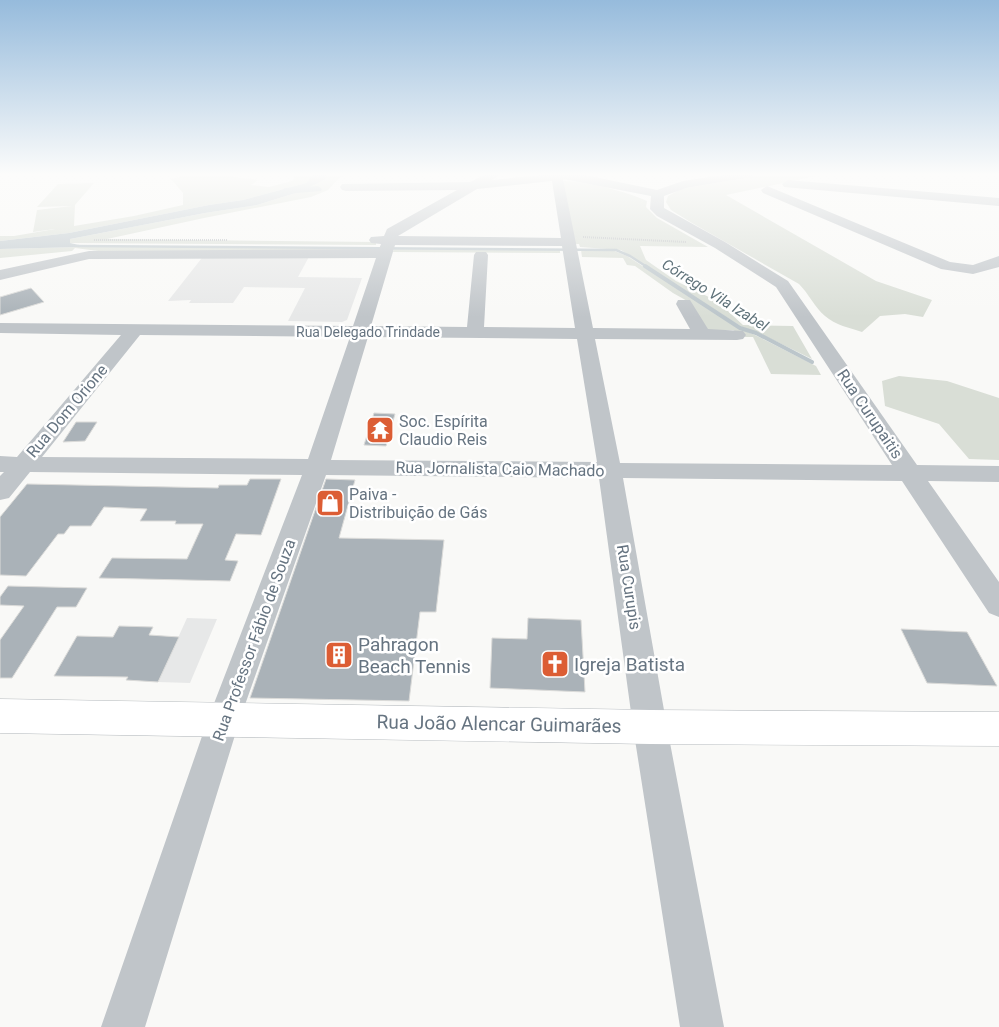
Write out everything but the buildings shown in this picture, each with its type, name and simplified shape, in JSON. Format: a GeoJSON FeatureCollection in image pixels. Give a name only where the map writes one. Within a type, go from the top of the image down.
{"type":"FeatureCollection","features":[{"type":"Feature","properties":{"kind":"main road","name":"Rua João Alencar Guimarães"},"geometry":{"type":"LineString","coordinates":[[0,716],[650,727],[999,729]]}},
{"type":"Feature","properties":{"kind":"street"},"geometry":{"type":"LineString","coordinates":[[387,247],[392,232],[409,222]]}},
{"type":"Feature","properties":{"kind":"street","name":"Rua Curupis"},"geometry":{"type":"LineString","coordinates":[[565,222],[610,470],[650,727],[702,1027]]}},
{"type":"Feature","properties":{"kind":"street","name":"Rua Curupaitis"},"geometry":{"type":"LineString","coordinates":[[678,222],[718,244],[782,284],[999,605]]}},
{"type":"Feature","properties":{"kind":"street"},"geometry":{"type":"LineString","coordinates":[[842,222],[946,266],[969,271],[986,268],[999,261]]}},
{"type":"Feature","properties":{"kind":"street"},"geometry":{"type":"LineString","coordinates":[[292,240],[387,247]]}},
{"type":"Feature","properties":{"kind":"street"},"geometry":{"type":"LineString","coordinates":[[0,275],[89,255],[387,247],[569,246]]}},
{"type":"Feature","properties":{"kind":"street","name":"Rua Professor Fábio de Souza"},"geometry":{"type":"LineString","coordinates":[[123,1027],[224,719],[317,467],[387,247]]}},
{"type":"Feature","properties":{"kind":"street"},"geometry":{"type":"LineString","coordinates":[[475,332],[481,255]]}},
{"type":"Feature","properties":{"kind":"street"},"geometry":{"type":"LineString","coordinates":[[684,304],[702,334]]}},
{"type":"Feature","properties":{"kind":"street","name":"Rua Delegado Trindade"},"geometry":{"type":"LineString","coordinates":[[0,328],[737,335]]}},
{"type":"Feature","properties":{"kind":"street","name":"Rua Dom Orione"},"geometry":{"type":"LineString","coordinates":[[0,492],[11,464],[134,330]]}},
{"type":"Feature","properties":{"kind":"street","name":"Rua Jornalista Caio Machado"},"geometry":{"type":"LineString","coordinates":[[11,464],[999,474]]}},
{"type":"Feature","properties":{"kind":"path"},"geometry":{"type":"LineString","coordinates":[[569,246],[573,239],[587,236],[718,244]]}},
{"type":"Feature","properties":{"kind":"path"},"geometry":{"type":"LineString","coordinates":[[94,240],[221,240]]}},
{"type":"Feature","properties":{"kind":"shaded area"},"geometry":{"type":"Polygon","coordinates":[[[35,222],[74,222],[74,226],[98,222],[124,222],[69,233],[0,241],[0,236],[14,236],[55,229],[33,232],[35,222]]]}},
{"type":"Feature","properties":{"kind":"shaded area"},"geometry":{"type":"Polygon","coordinates":[[[124,222],[159,222],[70,239],[70,243],[84,246],[81,247],[0,249],[0,241],[69,233],[124,222]]]}},
{"type":"Feature","properties":{"kind":"shaded area"},"geometry":{"type":"Polygon","coordinates":[[[159,222],[186,222],[107,239],[376,242],[376,245],[70,243],[70,239],[159,222]]]}},
{"type":"Feature","properties":{"kind":"shaded area"},"geometry":{"type":"Polygon","coordinates":[[[570,222],[664,222],[708,247],[640,246],[646,260],[676,281],[717,301],[743,325],[793,326],[812,359],[757,332],[742,327],[621,250],[580,247],[579,244],[575,244],[570,222]]]}},
{"type":"Feature","properties":{"kind":"shaded area"},"geometry":{"type":"Polygon","coordinates":[[[690,222],[773,222],[876,281],[932,300],[923,317],[905,314],[880,316],[862,332],[829,319],[821,313],[799,284],[690,222]]]}},
{"type":"Feature","properties":{"kind":"shaded area"},"geometry":{"type":"Polygon","coordinates":[[[81,247],[377,249],[373,251],[98,251],[75,248],[72,251],[0,258],[0,249],[81,247]]]}},
{"type":"Feature","properties":{"kind":"shaded area"},"geometry":{"type":"Polygon","coordinates":[[[394,249],[560,250],[560,253],[393,252],[394,249]]]}},
{"type":"Feature","properties":{"kind":"shaded area"},"geometry":{"type":"Polygon","coordinates":[[[581,250],[612,250],[627,256],[740,329],[816,366],[821,375],[771,374],[753,337],[745,337],[733,330],[704,330],[689,302],[635,266],[627,265],[623,258],[582,257],[581,250]]]}},
{"type":"Feature","properties":{"kind":"shaded area"},"geometry":{"type":"Polygon","coordinates":[[[205,254],[310,255],[298,277],[362,278],[347,320],[342,322],[288,321],[305,288],[244,287],[233,303],[189,303],[191,300],[168,301],[205,254]]]}},
{"type":"Feature","properties":{"kind":"shaded area"},"geometry":{"type":"Polygon","coordinates":[[[899,376],[947,381],[999,398],[999,460],[969,459],[939,424],[885,406],[882,381],[899,376]]]}},
{"type":"Feature","properties":{"kind":"shaded area"},"geometry":{"type":"Polygon","coordinates":[[[187,618],[217,619],[190,683],[158,682],[187,618]]]}},
{"type":"Feature","properties":{"kind":"waterway","name":"Córrego Vila Izabel"},"geometry":{"type":"LineString","coordinates":[[78,246],[616,250],[647,267]]}},
{"type":"Feature","properties":{"kind":"waterway","name":"Córrego Vila Izabel"},"geometry":{"type":"LineString","coordinates":[[645,266],[740,328],[756,333],[812,362]]}},
{"type":"Feature","properties":{"kind":"place","name":"Soc. Espírita Claudio Reis"},"geometry":{"type":"Point","coordinates":[380,430]}},
{"type":"Feature","properties":{"kind":"place","name":"Paiva - Distribuição de Gás"},"geometry":{"type":"Point","coordinates":[330,503]}},
{"type":"Feature","properties":{"kind":"place","name":"Pahragon Beach Tennis"},"geometry":{"type":"Point","coordinates":[339,655]}},
{"type":"Feature","properties":{"kind":"place","name":"Igreja Batista"},"geometry":{"type":"Point","coordinates":[555,664]}}]}
